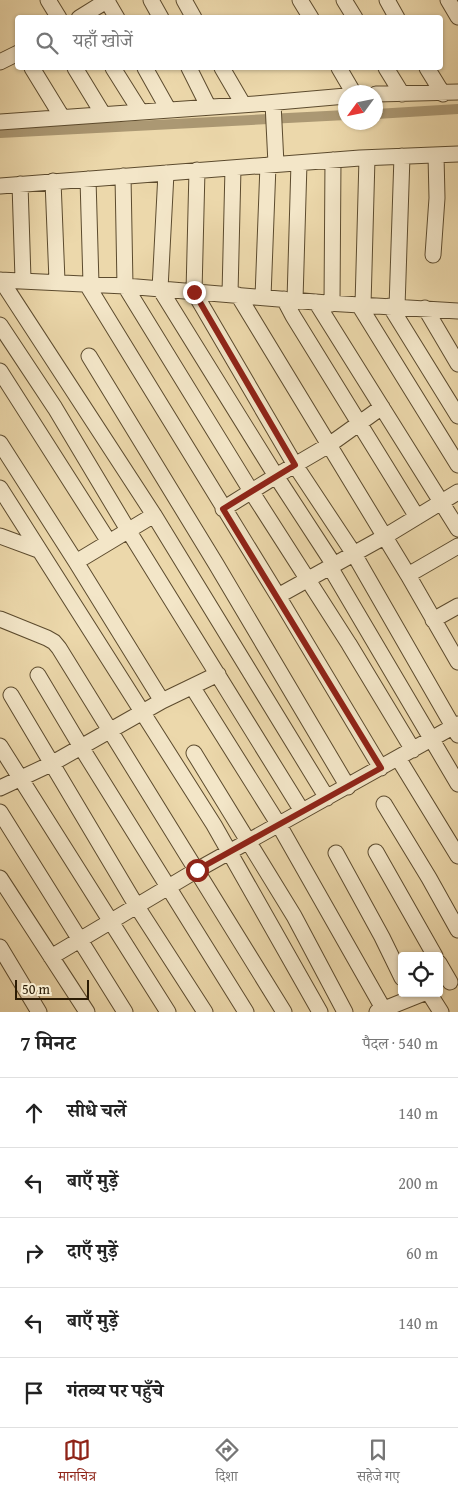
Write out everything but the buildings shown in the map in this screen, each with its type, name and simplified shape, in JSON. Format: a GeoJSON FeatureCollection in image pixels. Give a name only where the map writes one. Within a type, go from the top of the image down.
{"type":"FeatureCollection","features":[{"type":"Feature","properties":{"kind":"street"},"geometry":{"type":"LineString","coordinates":[[48,0],[57,15]]}},
{"type":"Feature","properties":{"kind":"street"},"geometry":{"type":"LineString","coordinates":[[151,0],[159,15]]}},
{"type":"Feature","properties":{"kind":"street"},"geometry":{"type":"LineString","coordinates":[[184,0],[192,15]]}},
{"type":"Feature","properties":{"kind":"street"},"geometry":{"type":"LineString","coordinates":[[300,0],[309,15]]}},
{"type":"Feature","properties":{"kind":"street"},"geometry":{"type":"LineString","coordinates":[[344,0],[352,15]]}},
{"type":"Feature","properties":{"kind":"street"},"geometry":{"type":"LineString","coordinates":[[387,0],[395,15]]}},
{"type":"Feature","properties":{"kind":"street"},"geometry":{"type":"LineString","coordinates":[[448,0],[458,18]]}},
{"type":"Feature","properties":{"kind":"street"},"geometry":{"type":"LineString","coordinates":[[84,15],[102,2],[114,15]]}},
{"type":"Feature","properties":{"kind":"street"},"geometry":{"type":"LineString","coordinates":[[0,62],[15,54]]}},
{"type":"Feature","properties":{"kind":"street"},"geometry":{"type":"LineString","coordinates":[[33,70],[62,117]]}},
{"type":"Feature","properties":{"kind":"street"},"geometry":{"type":"LineString","coordinates":[[76,70],[103,114]]}},
{"type":"Feature","properties":{"kind":"street"},"geometry":{"type":"LineString","coordinates":[[114,70],[140,111]]}},
{"type":"Feature","properties":{"kind":"street"},"geometry":{"type":"LineString","coordinates":[[146,70],[168,109]]}},
{"type":"Feature","properties":{"kind":"street"},"geometry":{"type":"LineString","coordinates":[[190,70],[208,106]]}},
{"type":"Feature","properties":{"kind":"street"},"geometry":{"type":"LineString","coordinates":[[223,70],[243,104]]}},
{"type":"Feature","properties":{"kind":"street"},"geometry":{"type":"LineString","coordinates":[[340,70],[349,85]]}},
{"type":"Feature","properties":{"kind":"street"},"geometry":{"type":"LineString","coordinates":[[387,70],[402,94]]}},
{"type":"Feature","properties":{"kind":"street"},"geometry":{"type":"LineString","coordinates":[[429,70],[450,93]]}},
{"type":"Feature","properties":{"kind":"street"},"geometry":{"type":"LineString","coordinates":[[383,94],[450,93]]}},
{"type":"Feature","properties":{"kind":"street"},"geometry":{"type":"LineString","coordinates":[[0,122],[338,97]]}},
{"type":"Feature","properties":{"kind":"street"},"geometry":{"type":"LineString","coordinates":[[262,297],[273,160],[273,102]]}},
{"type":"Feature","properties":{"kind":"street"},"geometry":{"type":"LineString","coordinates":[[0,186],[233,168],[273,160],[299,163],[458,154]]}},
{"type":"Feature","properties":{"kind":"street"},"geometry":{"type":"LineString","coordinates":[[433,255],[437,198],[436,155]]}},
{"type":"Feature","properties":{"kind":"street"},"geometry":{"type":"LineString","coordinates":[[402,156],[393,307],[458,416]]}},
{"type":"Feature","properties":{"kind":"street"},"geometry":{"type":"LineString","coordinates":[[367,158],[361,305],[458,465]]}},
{"type":"Feature","properties":{"kind":"street"},"geometry":{"type":"LineString","coordinates":[[332,160],[332,304]]}},
{"type":"Feature","properties":{"kind":"street"},"geometry":{"type":"LineString","coordinates":[[299,163],[289,300],[292,316],[417,517]]}},
{"type":"Feature","properties":{"kind":"street"},"geometry":{"type":"LineString","coordinates":[[233,168],[234,295],[329,445],[458,662]]}},
{"type":"Feature","properties":{"kind":"street"},"geometry":{"type":"LineString","coordinates":[[52,957],[136,905],[249,840],[432,739],[456,729],[354,554],[295,465],[194,292],[197,170]]}},
{"type":"Feature","properties":{"kind":"street"},"geometry":{"type":"LineString","coordinates":[[166,173],[160,289],[332,566],[458,784]]}},
{"type":"Feature","properties":{"kind":"street"},"geometry":{"type":"LineString","coordinates":[[123,176],[125,286],[251,491],[349,644],[413,750]]}},
{"type":"Feature","properties":{"kind":"street"},"geometry":{"type":"LineString","coordinates":[[88,178],[88,283],[381,768]]}},
{"type":"Feature","properties":{"kind":"street"},"geometry":{"type":"LineString","coordinates":[[53,181],[57,281]]}},
{"type":"Feature","properties":{"kind":"street"},"geometry":{"type":"LineString","coordinates":[[20,184],[23,280]]}},
{"type":"Feature","properties":{"kind":"street"},"geometry":{"type":"LineString","coordinates":[[0,280],[88,283],[332,304],[458,311]]}},
{"type":"Feature","properties":{"kind":"street"},"geometry":{"type":"LineString","coordinates":[[0,280],[154,515],[326,798]]}},
{"type":"Feature","properties":{"kind":"street"},"geometry":{"type":"LineString","coordinates":[[316,302],[458,530]]}},
{"type":"Feature","properties":{"kind":"street"},"geometry":{"type":"LineString","coordinates":[[425,308],[456,355]]}},
{"type":"Feature","properties":{"kind":"street"},"geometry":{"type":"LineString","coordinates":[[0,325],[55,408],[302,812]]}},
{"type":"Feature","properties":{"kind":"street"},"geometry":{"type":"LineString","coordinates":[[90,356],[348,787]]}},
{"type":"Feature","properties":{"kind":"street"},"geometry":{"type":"LineString","coordinates":[[0,371],[109,542]]}},
{"type":"Feature","properties":{"kind":"street"},"geometry":{"type":"LineString","coordinates":[[223,509],[329,445],[382,407]]}},
{"type":"Feature","properties":{"kind":"street"},"geometry":{"type":"LineString","coordinates":[[0,443],[162,701]]}},
{"type":"Feature","properties":{"kind":"street"},"geometry":{"type":"LineString","coordinates":[[0,488],[189,784],[230,852],[320,1012]]}},
{"type":"Feature","properties":{"kind":"street"},"geometry":{"type":"LineString","coordinates":[[278,596],[308,581],[458,492]]}},
{"type":"Feature","properties":{"kind":"street"},"geometry":{"type":"LineString","coordinates":[[76,562],[154,515]]}},
{"type":"Feature","properties":{"kind":"street"},"geometry":{"type":"LineString","coordinates":[[0,536],[38,550]]}},
{"type":"Feature","properties":{"kind":"street"},"geometry":{"type":"LineString","coordinates":[[408,575],[458,546]]}},
{"type":"Feature","properties":{"kind":"street"},"geometry":{"type":"LineString","coordinates":[[433,620],[458,606]]}},
{"type":"Feature","properties":{"kind":"street"},"geometry":{"type":"LineString","coordinates":[[0,619],[54,642],[284,1012]]}},
{"type":"Feature","properties":{"kind":"street"},"geometry":{"type":"LineString","coordinates":[[0,788],[52,764],[162,701],[193,688],[218,674]]}},
{"type":"Feature","properties":{"kind":"street"},"geometry":{"type":"LineString","coordinates":[[38,675],[246,1012]]}},
{"type":"Feature","properties":{"kind":"street"},"geometry":{"type":"LineString","coordinates":[[193,688],[279,825],[380,1011],[411,997]]}},
{"type":"Feature","properties":{"kind":"street"},"geometry":{"type":"LineString","coordinates":[[12,695],[136,905],[205,1012]]}},
{"type":"Feature","properties":{"kind":"street"},"geometry":{"type":"LineString","coordinates":[[0,746],[168,1012]]}},
{"type":"Feature","properties":{"kind":"street"},"geometry":{"type":"LineString","coordinates":[[194,753],[294,916],[345,1012]]}},
{"type":"Feature","properties":{"kind":"street"},"geometry":{"type":"LineString","coordinates":[[398,758],[458,856]]}},
{"type":"Feature","properties":{"kind":"street"},"geometry":{"type":"LineString","coordinates":[[384,804],[458,930]]}},
{"type":"Feature","properties":{"kind":"street"},"geometry":{"type":"LineString","coordinates":[[0,812],[125,1012]]}},
{"type":"Feature","properties":{"kind":"street"},"geometry":{"type":"LineString","coordinates":[[376,852],[433,952]]}},
{"type":"Feature","properties":{"kind":"street"},"geometry":{"type":"LineString","coordinates":[[336,853],[398,970]]}},
{"type":"Feature","properties":{"kind":"street"},"geometry":{"type":"LineString","coordinates":[[0,878],[87,1012]]}},
{"type":"Feature","properties":{"kind":"street"},"geometry":{"type":"LineString","coordinates":[[0,947],[39,1012]]}},
{"type":"Feature","properties":{"kind":"street"},"geometry":{"type":"LineString","coordinates":[[443,971],[449,983]]}},
{"type":"Feature","properties":{"kind":"street"},"geometry":{"type":"LineString","coordinates":[[432,997],[441,1012]]}},
{"type":"Feature","properties":{"kind":"waterway"},"geometry":{"type":"LineString","coordinates":[[383,114],[458,109]]}},
{"type":"Feature","properties":{"kind":"waterway"},"geometry":{"type":"LineString","coordinates":[[0,133],[338,115]]}},
{"type":"Feature","properties":{"kind":"route"},"geometry":{"type":"LineString","coordinates":[[194,292],[295,465],[223,509],[278,596],[381,768],[197,870]]}}]}
